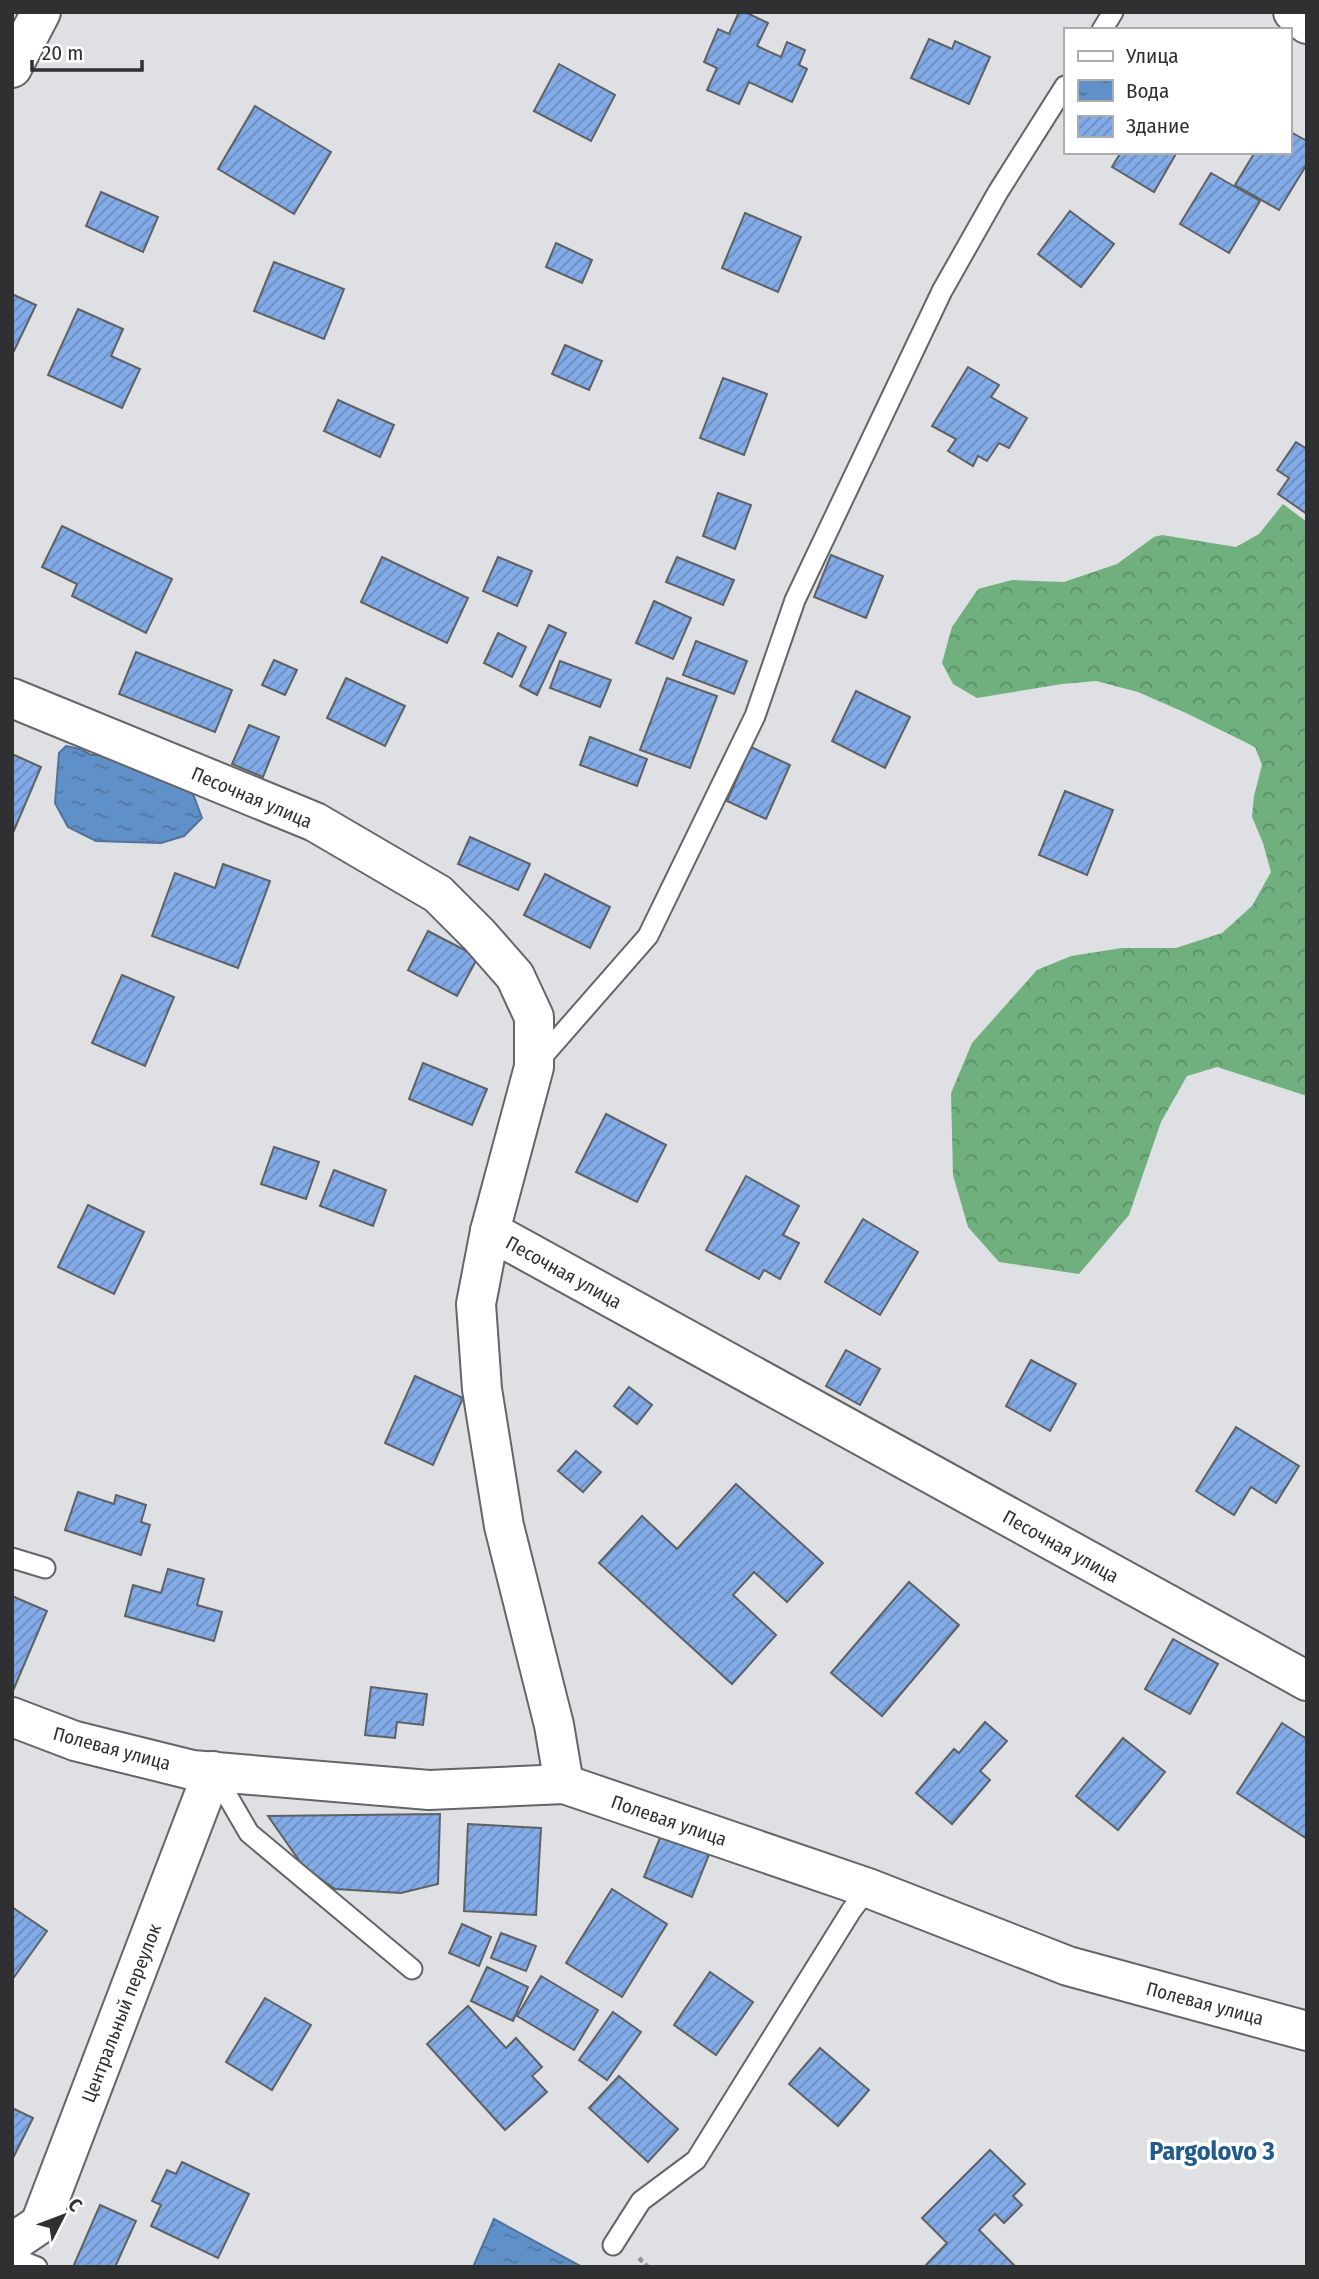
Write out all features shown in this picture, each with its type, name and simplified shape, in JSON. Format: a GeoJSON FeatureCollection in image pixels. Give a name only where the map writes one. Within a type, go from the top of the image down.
{"type":"FeatureCollection","features":[{"type":"Feature","properties":{"kind":"street"},"geometry":{"type":"LineString","coordinates":[[12,68],[41,12]]}},
{"type":"Feature","properties":{"kind":"street"},"geometry":{"type":"LineString","coordinates":[[1293,12],[1307,24]]}},
{"type":"Feature","properties":{"kind":"street","name":"Песочная улица"},"geometry":{"type":"LineString","coordinates":[[12,698],[315,822],[438,894],[479,934],[515,976],[534,1017],[534,1067],[490,1231],[1307,1681]]}},
{"type":"Feature","properties":{"kind":"street"},"geometry":{"type":"LineString","coordinates":[[490,1231],[476,1304],[482,1389],[504,1526],[554,1725],[564,1784]]}},
{"type":"Feature","properties":{"kind":"street","name":"Полевая улица"},"geometry":{"type":"LineString","coordinates":[[12,1717],[75,1741],[192,1770],[429,1790],[564,1784],[868,1888],[1068,1966],[1307,2031]]}},
{"type":"Feature","properties":{"kind":"street","name":"Центральный переулок"},"geometry":{"type":"LineString","coordinates":[[12,2243],[40,2224],[213,1770]]}},
{"type":"Feature","properties":{"kind":"lane"},"geometry":{"type":"LineString","coordinates":[[1103,28],[1113,12]]}},
{"type":"Feature","properties":{"kind":"lane"},"geometry":{"type":"LineString","coordinates":[[534,1067],[648,936],[755,716],[795,600],[942,291],[998,192],[1064,88]]}},
{"type":"Feature","properties":{"kind":"lane"},"geometry":{"type":"LineString","coordinates":[[12,1558],[45,1567]]}},
{"type":"Feature","properties":{"kind":"lane"},"geometry":{"type":"LineString","coordinates":[[213,1770],[249,1833],[412,1969]]}},
{"type":"Feature","properties":{"kind":"lane"},"geometry":{"type":"LineString","coordinates":[[613,2245],[641,2201],[696,2160],[868,1888]]}},
{"type":"Feature","properties":{"kind":"lane"},"geometry":{"type":"LineString","coordinates":[[12,2257],[37,2267]]}},
{"type":"Feature","properties":{"kind":"green space"},"geometry":{"type":"Polygon","coordinates":[[[1283,504],[1307,522],[1307,1096],[1217,1067],[1187,1076],[1161,1122],[1129,1215],[1079,1274],[999,1262],[968,1227],[953,1175],[951,1093],[972,1043],[1037,970],[1071,956],[1122,948],[1176,948],[1222,933],[1252,906],[1271,872],[1252,817],[1262,765],[1255,747],[1138,692],[1096,681],[977,698],[953,684],[942,663],[952,627],[978,589],[1012,580],[1064,582],[1117,564],[1154,537],[1162,535],[1236,547],[1259,534],[1283,504]]]}},
{"type":"Feature","properties":{"kind":"water"},"geometry":{"type":"Polygon","coordinates":[[[66,746],[91,755],[105,755],[172,781],[193,794],[202,818],[184,836],[161,843],[96,841],[68,827],[55,803],[59,753],[66,746]]]}},
{"type":"Feature","properties":{"kind":"water"},"geometry":{"type":"Polygon","coordinates":[[[494,2219],[582,2267],[473,2267],[494,2219]]]}},
{"type":"Feature","properties":{"kind":"building"},"geometry":{"type":"Polygon","coordinates":[[[739,12],[745,12],[768,23],[757,46],[781,57],[787,42],[805,50],[799,65],[807,69],[792,102],[749,82],[739,104],[707,90],[717,68],[704,62],[718,29],[729,34],[739,12]]]}},
{"type":"Feature","properties":{"kind":"building"},"geometry":{"type":"Polygon","coordinates":[[[929,39],[952,49],[955,41],[990,57],[969,104],[911,78],[929,39]]]}},
{"type":"Feature","properties":{"kind":"building"},"geometry":{"type":"Polygon","coordinates":[[[559,64],[615,95],[591,141],[534,111],[559,64]]]}},
{"type":"Feature","properties":{"kind":"building"},"geometry":{"type":"Polygon","coordinates":[[[255,106],[331,152],[294,214],[218,169],[255,106]]]}},
{"type":"Feature","properties":{"kind":"building"},"geometry":{"type":"Polygon","coordinates":[[[1291,132],[1307,141],[1307,164],[1279,210],[1235,185],[1254,154],[1291,154],[1291,132]]]}},
{"type":"Feature","properties":{"kind":"building"},"geometry":{"type":"Polygon","coordinates":[[[1120,154],[1176,154],[1154,192],[1112,167],[1120,154]]]}},
{"type":"Feature","properties":{"kind":"building"},"geometry":{"type":"Polygon","coordinates":[[[1211,173],[1260,201],[1229,253],[1180,224],[1211,173]]]}},
{"type":"Feature","properties":{"kind":"building"},"geometry":{"type":"Polygon","coordinates":[[[101,192],[158,217],[143,252],[86,226],[101,192]]]}},
{"type":"Feature","properties":{"kind":"building"},"geometry":{"type":"Polygon","coordinates":[[[1070,211],[1114,244],[1081,287],[1038,254],[1070,211]]]}},
{"type":"Feature","properties":{"kind":"building"},"geometry":{"type":"Polygon","coordinates":[[[745,213],[801,237],[778,292],[722,268],[745,213]]]}},
{"type":"Feature","properties":{"kind":"building"},"geometry":{"type":"Polygon","coordinates":[[[556,243],[592,260],[582,283],[546,267],[556,243]]]}},
{"type":"Feature","properties":{"kind":"building"},"geometry":{"type":"Polygon","coordinates":[[[274,262],[344,289],[324,339],[254,311],[274,262]]]}},
{"type":"Feature","properties":{"kind":"building"},"geometry":{"type":"Polygon","coordinates":[[[12,294],[36,305],[14,351],[12,350],[12,294]]]}},
{"type":"Feature","properties":{"kind":"building"},"geometry":{"type":"Polygon","coordinates":[[[78,309],[123,329],[111,356],[140,369],[122,408],[48,375],[78,309]]]}},
{"type":"Feature","properties":{"kind":"building"},"geometry":{"type":"Polygon","coordinates":[[[565,345],[602,361],[589,390],[552,374],[565,345]]]}},
{"type":"Feature","properties":{"kind":"building"},"geometry":{"type":"Polygon","coordinates":[[[968,367],[999,385],[991,397],[1027,418],[1009,448],[999,443],[987,461],[978,456],[973,466],[948,451],[956,439],[932,426],[968,367]]]}},
{"type":"Feature","properties":{"kind":"building"},"geometry":{"type":"Polygon","coordinates":[[[723,378],[767,394],[744,455],[700,438],[723,378]]]}},
{"type":"Feature","properties":{"kind":"building"},"geometry":{"type":"Polygon","coordinates":[[[338,400],[394,425],[380,457],[324,431],[338,400]]]}},
{"type":"Feature","properties":{"kind":"building"},"geometry":{"type":"Polygon","coordinates":[[[1296,442],[1307,449],[1307,514],[1278,494],[1289,478],[1277,470],[1296,442]]]}},
{"type":"Feature","properties":{"kind":"building"},"geometry":{"type":"Polygon","coordinates":[[[718,493],[751,505],[735,549],[703,536],[718,493]]]}},
{"type":"Feature","properties":{"kind":"building"},"geometry":{"type":"Polygon","coordinates":[[[62,526],[172,579],[146,633],[72,596],[77,584],[42,567],[62,526]]]}},
{"type":"Feature","properties":{"kind":"building"},"geometry":{"type":"Polygon","coordinates":[[[831,555],[883,576],[866,618],[814,597],[831,555]]]}},
{"type":"Feature","properties":{"kind":"building"},"geometry":{"type":"Polygon","coordinates":[[[382,557],[468,598],[447,643],[361,602],[382,557]]]}},
{"type":"Feature","properties":{"kind":"building"},"geometry":{"type":"Polygon","coordinates":[[[498,557],[532,571],[517,606],[483,591],[498,557]]]}},
{"type":"Feature","properties":{"kind":"building"},"geometry":{"type":"Polygon","coordinates":[[[677,557],[734,580],[723,605],[666,582],[677,557]]]}},
{"type":"Feature","properties":{"kind":"building"},"geometry":{"type":"Polygon","coordinates":[[[654,601],[691,618],[673,659],[636,643],[654,601]]]}},
{"type":"Feature","properties":{"kind":"building"},"geometry":{"type":"Polygon","coordinates":[[[549,625],[566,633],[537,695],[520,686],[549,625]]]}},
{"type":"Feature","properties":{"kind":"building"},"geometry":{"type":"Polygon","coordinates":[[[498,633],[526,647],[512,677],[484,663],[498,633]]]}},
{"type":"Feature","properties":{"kind":"building"},"geometry":{"type":"Polygon","coordinates":[[[696,641],[747,661],[734,694],[683,675],[696,641]]]}},
{"type":"Feature","properties":{"kind":"building"},"geometry":{"type":"Polygon","coordinates":[[[136,652],[232,690],[215,732],[119,694],[136,652]]]}},
{"type":"Feature","properties":{"kind":"building"},"geometry":{"type":"Polygon","coordinates":[[[274,660],[297,670],[285,695],[262,685],[274,660]]]}},
{"type":"Feature","properties":{"kind":"building"},"geometry":{"type":"Polygon","coordinates":[[[560,661],[611,680],[600,707],[550,688],[560,661]]]}},
{"type":"Feature","properties":{"kind":"building"},"geometry":{"type":"Polygon","coordinates":[[[346,678],[405,706],[385,746],[327,718],[346,678]]]}},
{"type":"Feature","properties":{"kind":"building"},"geometry":{"type":"Polygon","coordinates":[[[667,678],[717,696],[690,768],[640,750],[667,678]]]}},
{"type":"Feature","properties":{"kind":"building"},"geometry":{"type":"Polygon","coordinates":[[[856,691],[910,717],[885,768],[832,741],[856,691]]]}},
{"type":"Feature","properties":{"kind":"building"},"geometry":{"type":"Polygon","coordinates":[[[249,725],[279,737],[263,777],[232,764],[249,725]]]}},
{"type":"Feature","properties":{"kind":"building"},"geometry":{"type":"Polygon","coordinates":[[[590,737],[647,759],[637,786],[580,765],[590,737]]]}},
{"type":"Feature","properties":{"kind":"building"},"geometry":{"type":"Polygon","coordinates":[[[751,747],[790,765],[766,819],[727,801],[751,747]]]}},
{"type":"Feature","properties":{"kind":"building"},"geometry":{"type":"Polygon","coordinates":[[[12,754],[41,767],[12,835],[12,754]]]}},
{"type":"Feature","properties":{"kind":"building"},"geometry":{"type":"Polygon","coordinates":[[[1065,791],[1113,810],[1087,875],[1039,855],[1065,791]]]}},
{"type":"Feature","properties":{"kind":"building"},"geometry":{"type":"Polygon","coordinates":[[[470,837],[530,864],[518,890],[458,864],[470,837]]]}},
{"type":"Feature","properties":{"kind":"building"},"geometry":{"type":"Polygon","coordinates":[[[223,864],[270,881],[238,968],[152,936],[175,873],[215,888],[223,864]]]}},
{"type":"Feature","properties":{"kind":"building"},"geometry":{"type":"Polygon","coordinates":[[[545,874],[610,907],[590,948],[524,915],[545,874]]]}},
{"type":"Feature","properties":{"kind":"building"},"geometry":{"type":"Polygon","coordinates":[[[428,931],[478,957],[457,996],[408,970],[428,931]]]}},
{"type":"Feature","properties":{"kind":"building"},"geometry":{"type":"Polygon","coordinates":[[[122,975],[174,997],[145,1066],[92,1043],[122,975]]]}},
{"type":"Feature","properties":{"kind":"building"},"geometry":{"type":"Polygon","coordinates":[[[423,1063],[487,1089],[472,1125],[409,1099],[423,1063]]]}},
{"type":"Feature","properties":{"kind":"building"},"geometry":{"type":"Polygon","coordinates":[[[606,1114],[666,1145],[637,1202],[576,1172],[606,1114]]]}},
{"type":"Feature","properties":{"kind":"building"},"geometry":{"type":"Polygon","coordinates":[[[274,1147],[319,1162],[306,1199],[261,1184],[274,1147]]]}},
{"type":"Feature","properties":{"kind":"building"},"geometry":{"type":"Polygon","coordinates":[[[334,1170],[386,1190],[373,1226],[320,1206],[334,1170]]]}},
{"type":"Feature","properties":{"kind":"building"},"geometry":{"type":"Polygon","coordinates":[[[746,1176],[799,1206],[783,1235],[799,1243],[780,1279],[764,1270],[759,1279],[706,1250],[746,1176]]]}},
{"type":"Feature","properties":{"kind":"building"},"geometry":{"type":"Polygon","coordinates":[[[88,1205],[144,1232],[114,1294],[58,1267],[88,1205]]]}},
{"type":"Feature","properties":{"kind":"building"},"geometry":{"type":"Polygon","coordinates":[[[863,1219],[918,1252],[880,1315],[825,1282],[863,1219]]]}},
{"type":"Feature","properties":{"kind":"building"},"geometry":{"type":"Polygon","coordinates":[[[846,1350],[880,1369],[860,1405],[826,1386],[846,1350]]]}},
{"type":"Feature","properties":{"kind":"building"},"geometry":{"type":"Polygon","coordinates":[[[1031,1360],[1076,1384],[1050,1431],[1006,1406],[1031,1360]]]}},
{"type":"Feature","properties":{"kind":"building"},"geometry":{"type":"Polygon","coordinates":[[[415,1376],[463,1398],[433,1465],[385,1443],[415,1376]]]}},
{"type":"Feature","properties":{"kind":"building"},"geometry":{"type":"Polygon","coordinates":[[[629,1387],[652,1405],[637,1424],[614,1406],[629,1387]]]}},
{"type":"Feature","properties":{"kind":"building"},"geometry":{"type":"Polygon","coordinates":[[[1236,1427],[1299,1466],[1276,1503],[1251,1487],[1234,1515],[1196,1491],[1236,1427]]]}},
{"type":"Feature","properties":{"kind":"building"},"geometry":{"type":"Polygon","coordinates":[[[576,1451],[601,1472],[583,1492],[558,1471],[576,1451]]]}},
{"type":"Feature","properties":{"kind":"building"},"geometry":{"type":"Polygon","coordinates":[[[736,1484],[823,1563],[787,1602],[754,1572],[733,1595],[776,1635],[732,1684],[599,1563],[642,1516],[677,1549],[736,1484]]]}},
{"type":"Feature","properties":{"kind":"building"},"geometry":{"type":"Polygon","coordinates":[[[78,1492],[114,1504],[116,1495],[146,1505],[141,1522],[150,1525],[141,1555],[65,1530],[78,1492]]]}},
{"type":"Feature","properties":{"kind":"building"},"geometry":{"type":"Polygon","coordinates":[[[168,1569],[204,1579],[197,1605],[222,1612],[214,1641],[125,1616],[133,1585],[161,1593],[168,1569]]]}},
{"type":"Feature","properties":{"kind":"building"},"geometry":{"type":"Polygon","coordinates":[[[909,1582],[959,1625],[882,1716],[831,1673],[909,1582]]]}},
{"type":"Feature","properties":{"kind":"building"},"geometry":{"type":"Polygon","coordinates":[[[12,1596],[47,1611],[12,1693],[12,1596]]]}},
{"type":"Feature","properties":{"kind":"building"},"geometry":{"type":"Polygon","coordinates":[[[1173,1639],[1218,1664],[1190,1714],[1145,1689],[1173,1639]]]}},
{"type":"Feature","properties":{"kind":"building"},"geometry":{"type":"Polygon","coordinates":[[[371,1687],[427,1694],[423,1725],[397,1722],[395,1738],[365,1735],[371,1687]]]}},
{"type":"Feature","properties":{"kind":"building"},"geometry":{"type":"Polygon","coordinates":[[[985,1722],[1007,1741],[980,1771],[990,1780],[952,1824],[916,1793],[954,1749],[959,1753],[985,1722]]]}},
{"type":"Feature","properties":{"kind":"building"},"geometry":{"type":"Polygon","coordinates":[[[1282,1723],[1307,1739],[1307,1839],[1237,1793],[1282,1723]]]}},
{"type":"Feature","properties":{"kind":"building"},"geometry":{"type":"Polygon","coordinates":[[[1123,1738],[1165,1772],[1118,1830],[1076,1796],[1123,1738]]]}},
{"type":"Feature","properties":{"kind":"building"},"geometry":{"type":"Polygon","coordinates":[[[440,1814],[438,1884],[401,1893],[335,1889],[303,1866],[268,1816],[440,1814]]]}},
{"type":"Feature","properties":{"kind":"building"},"geometry":{"type":"Polygon","coordinates":[[[468,1824],[541,1828],[536,1915],[464,1911],[468,1824]]]}},
{"type":"Feature","properties":{"kind":"building"},"geometry":{"type":"Polygon","coordinates":[[[664,1828],[712,1847],[692,1897],[644,1877],[664,1828]]]}},
{"type":"Feature","properties":{"kind":"building"},"geometry":{"type":"Polygon","coordinates":[[[612,1889],[667,1924],[622,1997],[566,1963],[612,1889]]]}},
{"type":"Feature","properties":{"kind":"building"},"geometry":{"type":"Polygon","coordinates":[[[12,1907],[47,1931],[12,1980],[12,1907]]]}},
{"type":"Feature","properties":{"kind":"building"},"geometry":{"type":"Polygon","coordinates":[[[462,1924],[491,1937],[479,1966],[449,1953],[462,1924]]]}},
{"type":"Feature","properties":{"kind":"building"},"geometry":{"type":"Polygon","coordinates":[[[501,1933],[536,1946],[526,1971],[491,1958],[501,1933]]]}},
{"type":"Feature","properties":{"kind":"building"},"geometry":{"type":"Polygon","coordinates":[[[487,1967],[528,1987],[513,2021],[471,2001],[487,1967]]]}},
{"type":"Feature","properties":{"kind":"building"},"geometry":{"type":"Polygon","coordinates":[[[710,1972],[753,2002],[716,2055],[674,2025],[710,1972]]]}},
{"type":"Feature","properties":{"kind":"building"},"geometry":{"type":"Polygon","coordinates":[[[541,1976],[598,2010],[574,2050],[517,2016],[541,1976]]]}},
{"type":"Feature","properties":{"kind":"building"},"geometry":{"type":"Polygon","coordinates":[[[265,1998],[311,2025],[272,2090],[226,2062],[265,1998]]]}},
{"type":"Feature","properties":{"kind":"building"},"geometry":{"type":"Polygon","coordinates":[[[468,2006],[506,2048],[516,2038],[542,2067],[532,2076],[547,2092],[505,2130],[427,2044],[468,2006]]]}},
{"type":"Feature","properties":{"kind":"building"},"geometry":{"type":"Polygon","coordinates":[[[613,2012],[641,2032],[607,2080],[579,2060],[613,2012]]]}},
{"type":"Feature","properties":{"kind":"building"},"geometry":{"type":"Polygon","coordinates":[[[820,2048],[869,2090],[838,2126],[789,2084],[820,2048]]]}},
{"type":"Feature","properties":{"kind":"building"},"geometry":{"type":"Polygon","coordinates":[[[619,2076],[678,2129],[648,2162],[589,2108],[619,2076]]]}},
{"type":"Feature","properties":{"kind":"building"},"geometry":{"type":"Polygon","coordinates":[[[12,2108],[33,2118],[12,2160],[12,2108]]]}},
{"type":"Feature","properties":{"kind":"building"},"geometry":{"type":"Polygon","coordinates":[[[990,2150],[1025,2184],[1013,2196],[1022,2205],[1004,2223],[995,2214],[979,2230],[1016,2267],[924,2267],[947,2243],[922,2218],[990,2150]]]}},
{"type":"Feature","properties":{"kind":"building"},"geometry":{"type":"Polygon","coordinates":[[[182,2162],[249,2194],[218,2258],[151,2226],[161,2205],[152,2201],[167,2170],[176,2174],[182,2162]]]}},
{"type":"Feature","properties":{"kind":"building"},"geometry":{"type":"Polygon","coordinates":[[[100,2205],[136,2221],[115,2267],[73,2267],[100,2205]]]}},
{"type":"Feature","properties":{"kind":"district","name":"Pargolovo 3"},"geometry":{"type":"Point","coordinates":[1212,2151]}}]}
